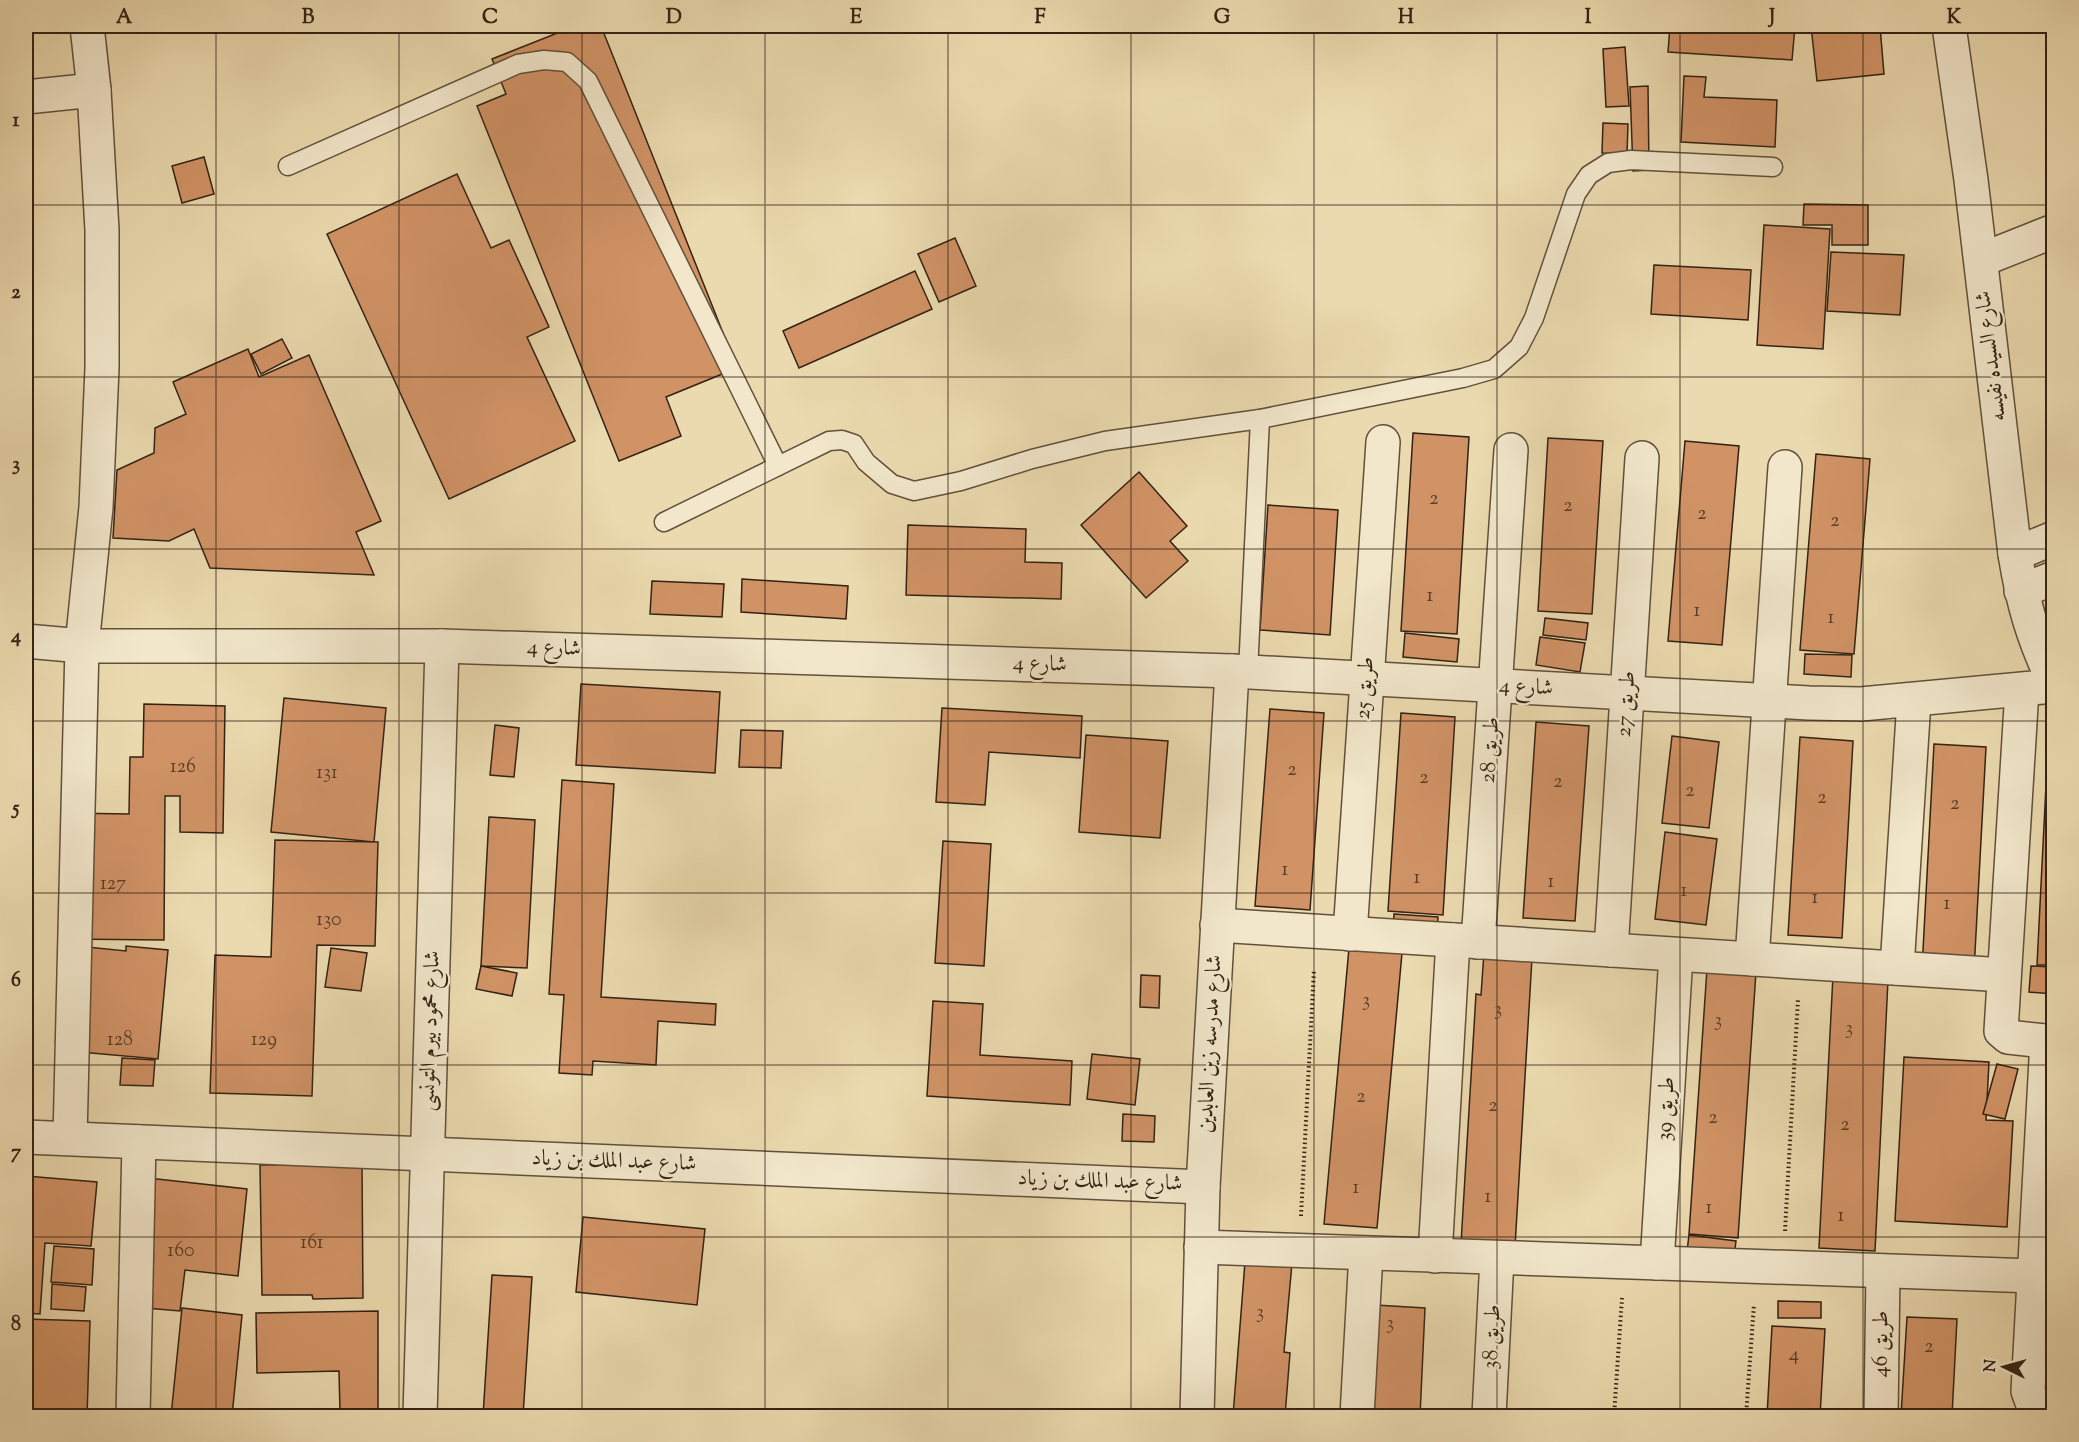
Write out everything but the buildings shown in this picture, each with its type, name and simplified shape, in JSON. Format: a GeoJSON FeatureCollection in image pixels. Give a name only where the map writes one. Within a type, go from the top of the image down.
{"type":"FeatureCollection","features":[{"type":"Feature","properties":{"kind":"street"},"geometry":{"type":"LineString","coordinates":[[70,1138],[82,646],[96,507],[102,368],[102,230],[94,90],[87,26]]}},
{"type":"Feature","properties":{"kind":"street","name":"شارع السيده نفيسه"},"geometry":{"type":"LineString","coordinates":[[1949,26],[1981,260],[2015,554],[2021,591],[2037,647],[2054,682]]}},
{"type":"Feature","properties":{"kind":"street"},"geometry":{"type":"LineString","coordinates":[[26,98],[94,90]]}},
{"type":"Feature","properties":{"kind":"street"},"geometry":{"type":"LineString","coordinates":[[1981,260],[2054,231]]}},
{"type":"Feature","properties":{"kind":"street","name":"طريق 25"},"geometry":{"type":"LineString","coordinates":[[1350,934],[1383,442]]}},
{"type":"Feature","properties":{"kind":"street","name":"طريق 28"},"geometry":{"type":"LineString","coordinates":[[1435,1256],[1465,941],[1495,686],[1511,450]]}},
{"type":"Feature","properties":{"kind":"street","name":"طريق 27"},"geometry":{"type":"LineString","coordinates":[[1611,950],[1642,458]]}},
{"type":"Feature","properties":{"kind":"street"},"geometry":{"type":"LineString","coordinates":[[1752,959],[1785,467]]}},
{"type":"Feature","properties":{"kind":"street"},"geometry":{"type":"LineString","coordinates":[[2015,554],[2054,538]]}},
{"type":"Feature","properties":{"kind":"street"},"geometry":{"type":"LineString","coordinates":[[2021,591],[2054,578]]}},
{"type":"Feature","properties":{"kind":"street","name":"شارع 4"},"geometry":{"type":"LineString","coordinates":[[26,641],[82,646],[442,646],[1240,671],[1769,702],[1861,704],[2054,686]]}},
{"type":"Feature","properties":{"kind":"street","name":"شارع محمود بيرم التونسى"},"geometry":{"type":"LineString","coordinates":[[420,1416],[442,646]]}},
{"type":"Feature","properties":{"kind":"street","name":"شارع مدرسه زين العابدين"},"geometry":{"type":"LineString","coordinates":[[1197,1416],[1203,1187],[1217,926],[1240,671]]}},
{"type":"Feature","properties":{"kind":"street"},"geometry":{"type":"LineString","coordinates":[[2022,690],[2001,1026],[2008,1037],[2050,1042],[2028,1391],[2037,1416]]}},
{"type":"Feature","properties":{"kind":"street"},"geometry":{"type":"LineString","coordinates":[[1897,968],[1914,700]]}},
{"type":"Feature","properties":{"kind":"street"},"geometry":{"type":"LineString","coordinates":[[1217,926],[2004,975]]}},
{"type":"Feature","properties":{"kind":"street","name":"طريق 39"},"geometry":{"type":"LineString","coordinates":[[1657,1263],[1676,955]]}},
{"type":"Feature","properties":{"kind":"street","name":"شارع عبد الملك بن زياد"},"geometry":{"type":"LineString","coordinates":[[26,1137],[1203,1187]]}},
{"type":"Feature","properties":{"kind":"street"},"geometry":{"type":"LineString","coordinates":[[133,1416],[139,1142]]}},
{"type":"Feature","properties":{"kind":"street"},"geometry":{"type":"LineString","coordinates":[[1201,1247],[2034,1276]]}},
{"type":"Feature","properties":{"kind":"street"},"geometry":{"type":"LineString","coordinates":[[1357,1416],[1366,1253]]}},
{"type":"Feature","properties":{"kind":"street","name":"طريق 38"},"geometry":{"type":"LineString","coordinates":[[1489,1416],[1497,1258]]}},
{"type":"Feature","properties":{"kind":"street","name":"طريق 46"},"geometry":{"type":"LineString","coordinates":[[1881,1416],[1883,1271]]}},
{"type":"Feature","properties":{"kind":"lane"},"geometry":{"type":"LineString","coordinates":[[288,166],[518,64],[544,60],[567,62],[588,81],[778,466]]}},
{"type":"Feature","properties":{"kind":"lane"},"geometry":{"type":"LineString","coordinates":[[664,522],[829,441],[842,440],[854,444],[866,462],[892,484],[914,491],[961,481],[1032,459],[1105,441],[1260,419],[1463,378],[1494,369],[1519,347],[1534,318],[1575,194],[1589,175],[1608,163],[1631,160],[1773,167]]}},
{"type":"Feature","properties":{"kind":"lane"},"geometry":{"type":"LineString","coordinates":[[1240,671],[1260,419]]}},
{"type":"Feature","properties":{"kind":"path"},"geometry":{"type":"LineString","coordinates":[[1299,1250],[1315,932]]}},
{"type":"Feature","properties":{"kind":"path"},"geometry":{"type":"LineString","coordinates":[[1746,1416],[1770,1267],[1800,962]]}},
{"type":"Feature","properties":{"kind":"path"},"geometry":{"type":"LineString","coordinates":[[1614,1416],[1624,1262]]}}]}
